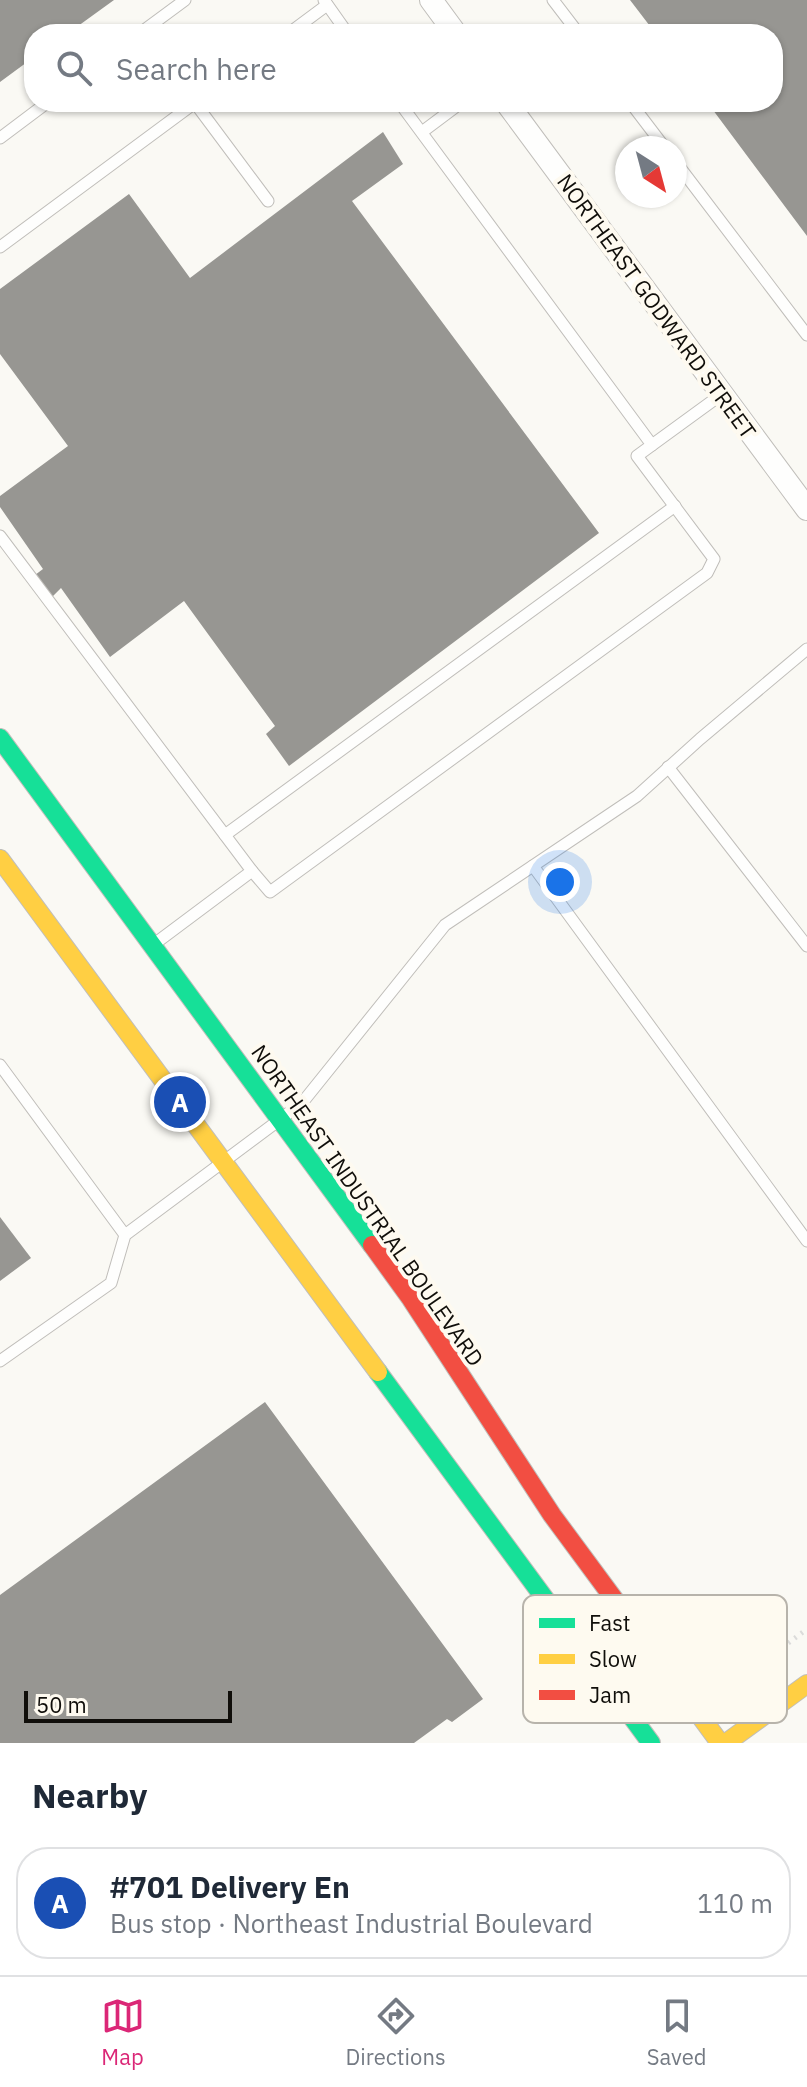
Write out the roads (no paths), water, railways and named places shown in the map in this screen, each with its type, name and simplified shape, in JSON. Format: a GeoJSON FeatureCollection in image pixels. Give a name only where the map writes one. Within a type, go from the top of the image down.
{"type":"FeatureCollection","features":[{"type":"Feature","properties":{"kind":"street"},"geometry":{"type":"LineString","coordinates":[[431,0],[449,24]]}},
{"type":"Feature","properties":{"kind":"street","name":"NORTHEAST GODWARD STREET"},"geometry":{"type":"LineString","coordinates":[[513,112],[807,509]]}},
{"type":"Feature","properties":{"kind":"street","name":"NORTHEAST INDUSTRIAL BOULEVARD"},"geometry":{"type":"LineString","coordinates":[[0,738],[411,1299],[552,1515],[611,1595]]}},
{"type":"Feature","properties":{"kind":"street"},"geometry":{"type":"LineString","coordinates":[[0,859],[542,1595]]}},
{"type":"Feature","properties":{"kind":"street"},"geometry":{"type":"LineString","coordinates":[[787,1699],[807,1684]]}},
{"type":"Feature","properties":{"kind":"street"},"geometry":{"type":"LineString","coordinates":[[636,1723],[651,1743]]}},
{"type":"Feature","properties":{"kind":"street","name":"NORTHEAST INDUSTRIAL BOULEVARD"},"geometry":{"type":"LineString","coordinates":[[705,1723],[720,1743]]}},
{"type":"Feature","properties":{"kind":"street"},"geometry":{"type":"LineString","coordinates":[[726,1743],[753,1723]]}},
{"type":"Feature","properties":{"kind":"lane"},"geometry":{"type":"LineString","coordinates":[[153,24],[185,0]]}},
{"type":"Feature","properties":{"kind":"lane"},"geometry":{"type":"LineString","coordinates":[[553,0],[571,24]]}},
{"type":"Feature","properties":{"kind":"lane"},"geometry":{"type":"LineString","coordinates":[[300,24],[325,2],[341,24]]}},
{"type":"Feature","properties":{"kind":"lane"},"geometry":{"type":"LineString","coordinates":[[0,138],[35,112]]}},
{"type":"Feature","properties":{"kind":"lane"},"geometry":{"type":"LineString","coordinates":[[0,247],[182,112]]}},
{"type":"Feature","properties":{"kind":"lane"},"geometry":{"type":"LineString","coordinates":[[202,112],[268,201]]}},
{"type":"Feature","properties":{"kind":"lane"},"geometry":{"type":"LineString","coordinates":[[407,112],[652,445]]}},
{"type":"Feature","properties":{"kind":"lane"},"geometry":{"type":"LineString","coordinates":[[422,132],[449,112]]}},
{"type":"Feature","properties":{"kind":"lane"},"geometry":{"type":"LineString","coordinates":[[638,112],[656,136]]}},
{"type":"Feature","properties":{"kind":"lane"},"geometry":{"type":"LineString","coordinates":[[687,177],[807,335]]}},
{"type":"Feature","properties":{"kind":"lane"},"geometry":{"type":"LineString","coordinates":[[0,536],[270,892],[707,573],[714,559],[637,456],[722,394]]}},
{"type":"Feature","properties":{"kind":"lane"},"geometry":{"type":"LineString","coordinates":[[225,835],[675,506]]}},
{"type":"Feature","properties":{"kind":"lane"},"geometry":{"type":"LineString","coordinates":[[0,1361],[111,1283],[125,1235],[302,1103],[445,925],[637,796],[807,649]]}},
{"type":"Feature","properties":{"kind":"lane"},"geometry":{"type":"LineString","coordinates":[[668,767],[807,946]]}},
{"type":"Feature","properties":{"kind":"lane"},"geometry":{"type":"LineString","coordinates":[[533,866],[807,1241]]}},
{"type":"Feature","properties":{"kind":"lane"},"geometry":{"type":"LineString","coordinates":[[153,945],[252,871]]}},
{"type":"Feature","properties":{"kind":"lane"},"geometry":{"type":"LineString","coordinates":[[0,1065],[125,1235]]}},
{"type":"Feature","properties":{"kind":"place","name":"#701 Delivery En"},"geometry":{"type":"Point","coordinates":[180,1102]}}]}
